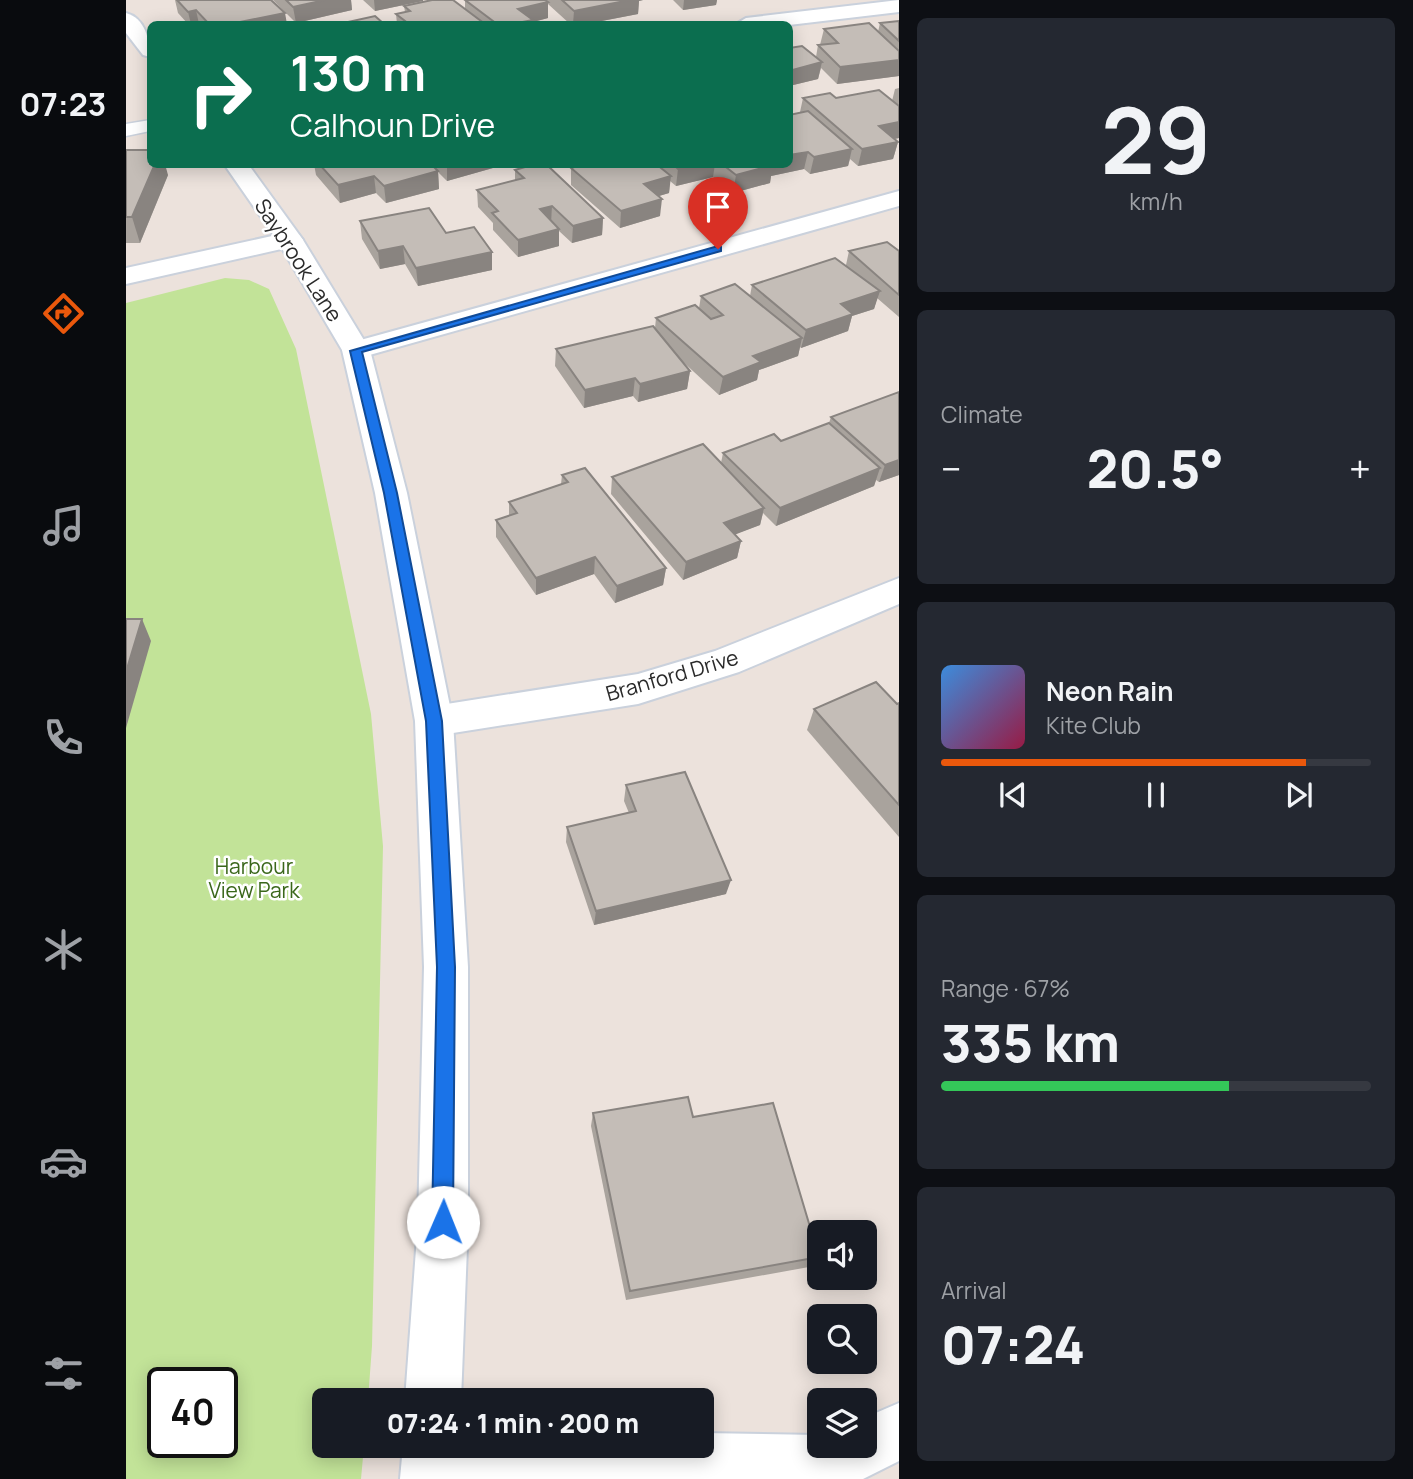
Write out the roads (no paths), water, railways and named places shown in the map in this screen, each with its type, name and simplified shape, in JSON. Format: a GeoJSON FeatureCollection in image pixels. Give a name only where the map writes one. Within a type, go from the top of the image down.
{"type":"FeatureCollection","features":[{"type":"Feature","properties":{"kind":"street"},"geometry":{"type":"LineString","coordinates":[[771,21],[898,6]]}},
{"type":"Feature","properties":{"kind":"street"},"geometry":{"type":"LineString","coordinates":[[126,19],[147,47]]}},
{"type":"Feature","properties":{"kind":"street","name":"Saybrook Lane"},"geometry":{"type":"LineString","coordinates":[[239,168],[290,240],[356,351],[391,493],[434,721],[446,980],[443,1222],[434,1388]]}},
{"type":"Feature","properties":{"kind":"street"},"geometry":{"type":"LineString","coordinates":[[356,351],[898,198]]}},
{"type":"Feature","properties":{"kind":"street"},"geometry":{"type":"LineString","coordinates":[[126,276],[290,240]]}},
{"type":"Feature","properties":{"kind":"street","name":"Branford Drive"},"geometry":{"type":"LineString","coordinates":[[434,721],[638,689],[726,662],[898,590]]}},
{"type":"Feature","properties":{"kind":"street"},"geometry":{"type":"LineString","coordinates":[[430,1460],[832,1464],[898,1431]]}},
{"type":"Feature","properties":{"kind":"lane"},"geometry":{"type":"LineString","coordinates":[[126,130],[147,126]]}},
{"type":"Feature","properties":{"kind":"park label","name":"Harbour View Park"},"geometry":{"type":"Point","coordinates":[254,878]}}]}
